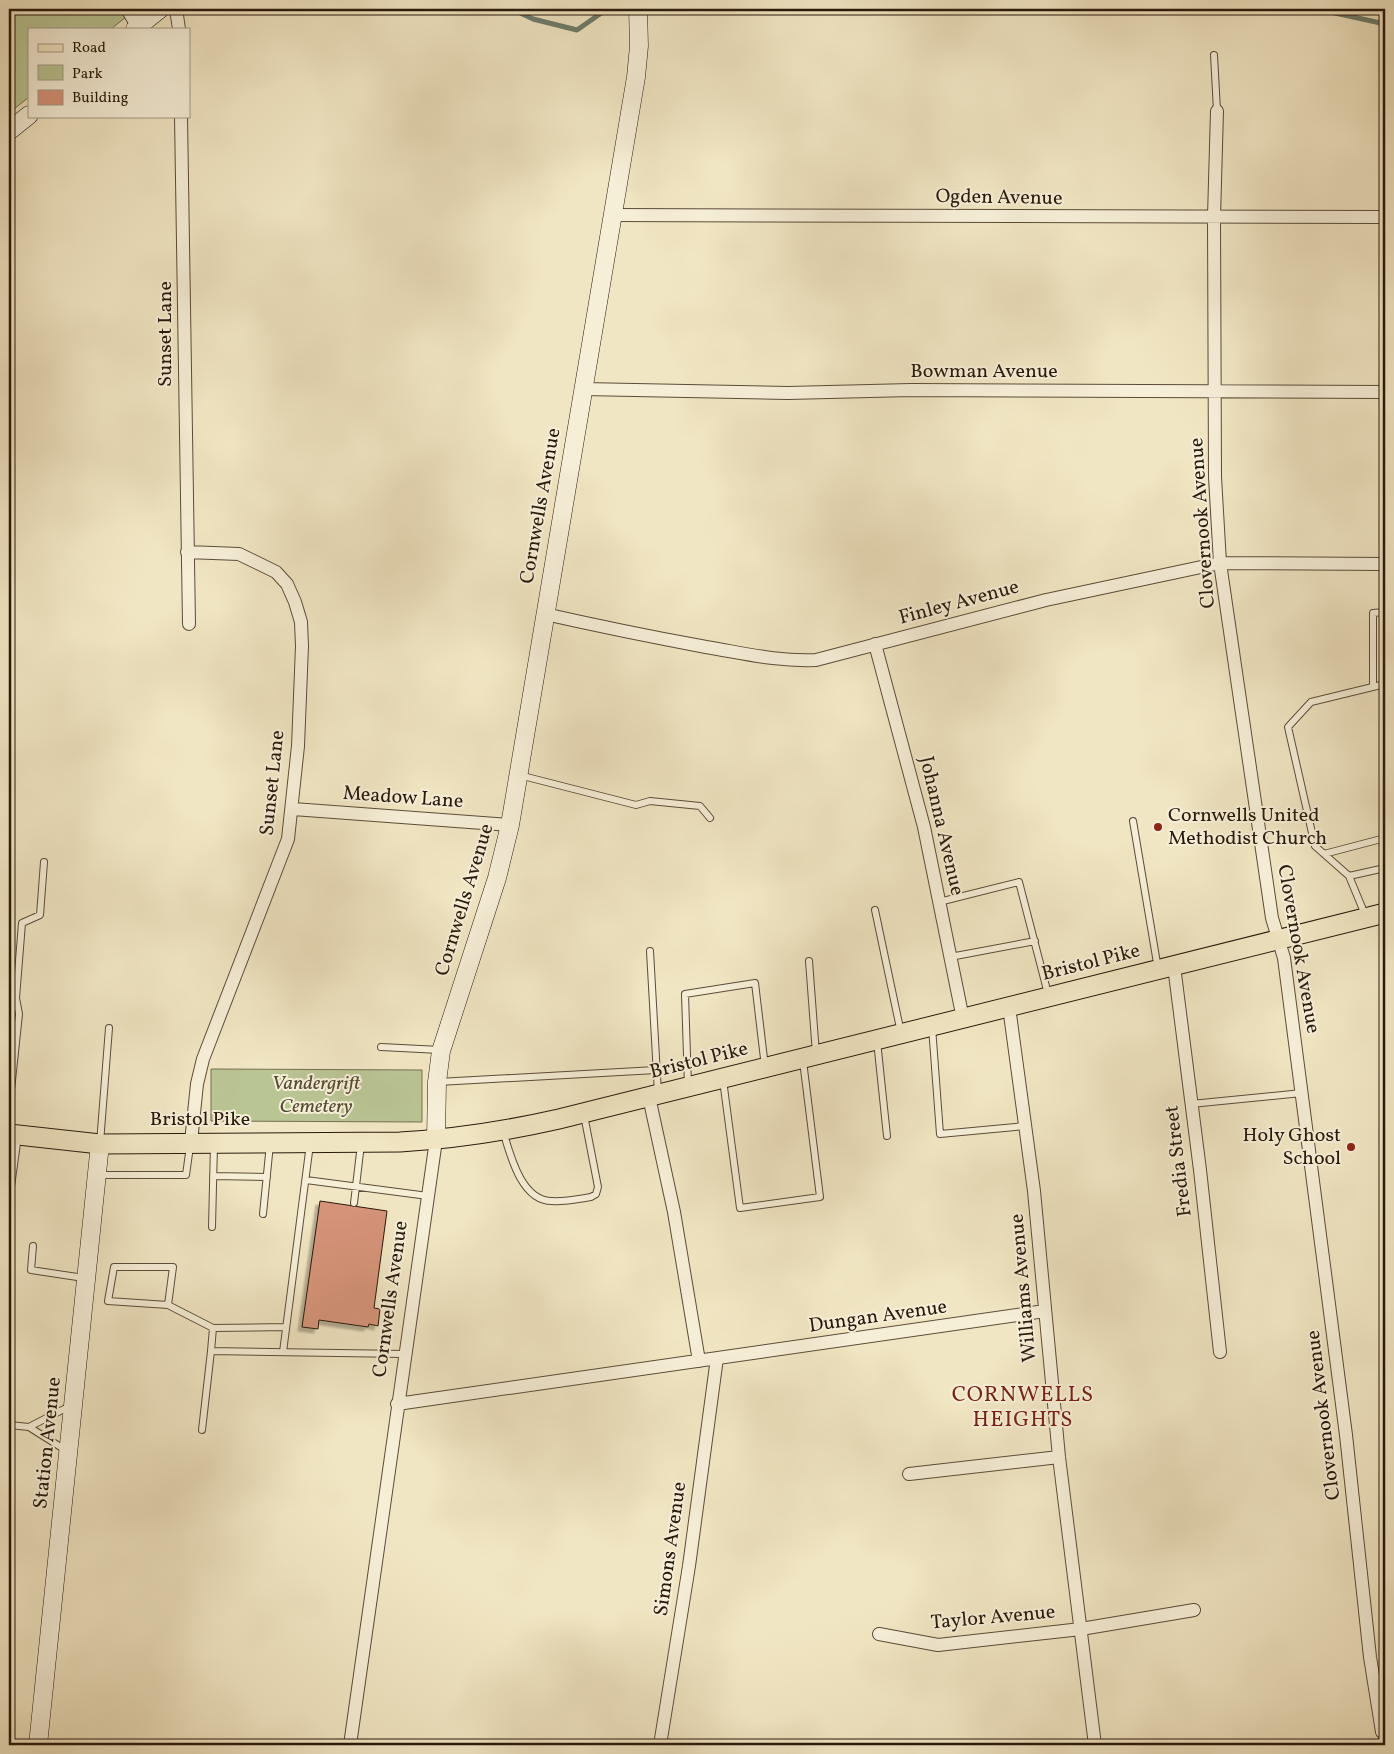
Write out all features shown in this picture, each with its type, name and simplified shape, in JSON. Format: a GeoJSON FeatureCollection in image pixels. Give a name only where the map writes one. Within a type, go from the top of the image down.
{"type":"FeatureCollection","features":[{"type":"Feature","properties":{"kind":"main road","name":"Bristol Pike"},"geometry":{"type":"LineString","coordinates":[[14,1134],[100,1144],[436,1140],[503,1131],[654,1096],[1385,913]]}},
{"type":"Feature","properties":{"kind":"street"},"geometry":{"type":"LineString","coordinates":[[127,9],[136,28],[160,9]]}},
{"type":"Feature","properties":{"kind":"street"},"geometry":{"type":"LineString","coordinates":[[176,9],[179,28]]}},
{"type":"Feature","properties":{"kind":"street","name":"Cornwells Avenue"},"geometry":{"type":"LineString","coordinates":[[350,1745],[436,1140],[437,1082],[441,1051],[498,878],[510,825],[582,388],[636,77],[639,46],[638,9]]}},
{"type":"Feature","properties":{"kind":"street","name":"Clovernook Avenue"},"geometry":{"type":"LineString","coordinates":[[1218,111],[1214,216],[1215,477],[1220,563],[1272,918],[1284,958],[1346,1435],[1370,1658],[1382,1732]]}},
{"type":"Feature","properties":{"kind":"street"},"geometry":{"type":"LineString","coordinates":[[9,131],[28,116]]}},
{"type":"Feature","properties":{"kind":"street","name":"Sunset Lane"},"geometry":{"type":"LineString","coordinates":[[181,118],[189,624]]}},
{"type":"Feature","properties":{"kind":"street","name":"Ogden Avenue"},"geometry":{"type":"LineString","coordinates":[[613,215],[1385,217]]}},
{"type":"Feature","properties":{"kind":"street","name":"Bowman Avenue"},"geometry":{"type":"LineString","coordinates":[[582,388],[788,393],[911,390],[1385,392]]}},
{"type":"Feature","properties":{"kind":"street","name":"Sunset Lane"},"geometry":{"type":"LineString","coordinates":[[187,552],[228,552],[260,563],[281,577],[295,602],[300,622],[302,646],[293,809],[288,839],[200,1070],[191,1142]]}},
{"type":"Feature","properties":{"kind":"street","name":"Finley Avenue"},"geometry":{"type":"LineString","coordinates":[[545,614],[630,633],[763,657],[796,661],[816,660],[1046,600],[1220,563],[1385,564]]}},
{"type":"Feature","properties":{"kind":"street","name":"Johanna Avenue"},"geometry":{"type":"LineString","coordinates":[[876,644],[919,809],[963,1018]]}},
{"type":"Feature","properties":{"kind":"street","name":"Meadow Lane"},"geometry":{"type":"LineString","coordinates":[[293,809],[510,825]]}},
{"type":"Feature","properties":{"kind":"street","name":"Fredia Street"},"geometry":{"type":"LineString","coordinates":[[1166,968],[1191,1104],[1220,1352]]}},
{"type":"Feature","properties":{"kind":"street","name":"Williams Avenue"},"geometry":{"type":"LineString","coordinates":[[1008,1007],[1025,1126],[1059,1457],[1095,1745]]}},
{"type":"Feature","properties":{"kind":"street"},"geometry":{"type":"LineString","coordinates":[[398,1404],[699,1361],[654,1096]]}},
{"type":"Feature","properties":{"kind":"street","name":"Station Avenue"},"geometry":{"type":"LineString","coordinates":[[38,1745],[100,1144]]}},
{"type":"Feature","properties":{"kind":"street","name":"Dungan Avenue"},"geometry":{"type":"LineString","coordinates":[[699,1361],[1045,1312]]}},
{"type":"Feature","properties":{"kind":"street","name":"Simons Avenue"},"geometry":{"type":"LineString","coordinates":[[660,1745],[689,1566],[716,1358]]}},
{"type":"Feature","properties":{"kind":"street"},"geometry":{"type":"LineString","coordinates":[[908,1474],[1059,1457]]}},
{"type":"Feature","properties":{"kind":"street","name":"Taylor Avenue"},"geometry":{"type":"LineString","coordinates":[[879,1634],[938,1645],[1081,1629],[1194,1610]]}},
{"type":"Feature","properties":{"kind":"lane"},"geometry":{"type":"LineString","coordinates":[[1214,55],[1218,111]]}},
{"type":"Feature","properties":{"kind":"lane"},"geometry":{"type":"LineString","coordinates":[[1373,687],[1374,613],[1385,612]]}},
{"type":"Feature","properties":{"kind":"lane"},"geometry":{"type":"LineString","coordinates":[[1366,918],[1349,876],[1315,846],[1288,727],[1311,702],[1385,684]]}},
{"type":"Feature","properties":{"kind":"lane"},"geometry":{"type":"LineString","coordinates":[[518,775],[636,805],[650,801],[700,806],[710,818]]}},
{"type":"Feature","properties":{"kind":"lane"},"geometry":{"type":"LineString","coordinates":[[1132,821],[1166,968]]}},
{"type":"Feature","properties":{"kind":"lane"},"geometry":{"type":"LineString","coordinates":[[1324,854],[1385,838]]}},
{"type":"Feature","properties":{"kind":"lane"},"geometry":{"type":"LineString","coordinates":[[9,1109],[19,1014],[16,998],[22,923],[40,915],[44,862]]}},
{"type":"Feature","properties":{"kind":"lane"},"geometry":{"type":"LineString","coordinates":[[1349,876],[1385,868]]}},
{"type":"Feature","properties":{"kind":"lane"},"geometry":{"type":"LineString","coordinates":[[939,902],[1020,882],[1049,997]]}},
{"type":"Feature","properties":{"kind":"lane"},"geometry":{"type":"LineString","coordinates":[[875,910],[901,1034]]}},
{"type":"Feature","properties":{"kind":"lane"},"geometry":{"type":"LineString","coordinates":[[950,957],[1035,941]]}},
{"type":"Feature","properties":{"kind":"lane"},"geometry":{"type":"LineString","coordinates":[[650,951],[656,1070],[654,1096]]}},
{"type":"Feature","properties":{"kind":"lane"},"geometry":{"type":"LineString","coordinates":[[722,1079],[740,1208],[820,1197],[809,1057],[809,962]]}},
{"type":"Feature","properties":{"kind":"lane"},"geometry":{"type":"LineString","coordinates":[[688,1087],[685,994],[755,983],[765,1068]]}},
{"type":"Feature","properties":{"kind":"lane"},"geometry":{"type":"LineString","coordinates":[[932,1026],[940,1134],[1025,1126]]}},
{"type":"Feature","properties":{"kind":"lane"},"geometry":{"type":"LineString","coordinates":[[100,1144],[109,1028]]}},
{"type":"Feature","properties":{"kind":"lane"},"geometry":{"type":"LineString","coordinates":[[877,1040],[886,1136]]}},
{"type":"Feature","properties":{"kind":"lane"},"geometry":{"type":"LineString","coordinates":[[381,1047],[441,1051]]}},
{"type":"Feature","properties":{"kind":"lane"},"geometry":{"type":"LineString","coordinates":[[437,1082],[656,1070]]}},
{"type":"Feature","properties":{"kind":"lane"},"geometry":{"type":"LineString","coordinates":[[1191,1104],[1302,1093]]}},
{"type":"Feature","properties":{"kind":"lane"},"geometry":{"type":"LineString","coordinates":[[503,1131],[512,1160],[527,1189],[540,1198],[550,1201],[591,1197],[596,1194],[598,1187],[583,1113]]}},
{"type":"Feature","properties":{"kind":"lane"},"geometry":{"type":"LineString","coordinates":[[9,1201],[14,1134]]}},
{"type":"Feature","properties":{"kind":"lane"},"geometry":{"type":"LineString","coordinates":[[97,1175],[186,1175],[191,1142]]}},
{"type":"Feature","properties":{"kind":"lane"},"geometry":{"type":"LineString","coordinates":[[263,1214],[270,1142]]}},
{"type":"Feature","properties":{"kind":"lane"},"geometry":{"type":"LineString","coordinates":[[283,1352],[310,1142]]}},
{"type":"Feature","properties":{"kind":"lane"},"geometry":{"type":"LineString","coordinates":[[354,1203],[361,1142]]}},
{"type":"Feature","properties":{"kind":"lane"},"geometry":{"type":"LineString","coordinates":[[212,1227],[214,1143]]}},
{"type":"Feature","properties":{"kind":"lane"},"geometry":{"type":"LineString","coordinates":[[213,1176],[267,1177]]}},
{"type":"Feature","properties":{"kind":"lane"},"geometry":{"type":"LineString","coordinates":[[306,1180],[428,1196]]}},
{"type":"Feature","properties":{"kind":"lane"},"geometry":{"type":"LineString","coordinates":[[32,1246],[30,1270],[85,1278]]}},
{"type":"Feature","properties":{"kind":"lane"},"geometry":{"type":"LineString","coordinates":[[168,1304],[173,1267],[114,1267],[108,1301],[168,1304],[212,1328],[286,1327]]}},
{"type":"Feature","properties":{"kind":"lane"},"geometry":{"type":"LineString","coordinates":[[202,1430],[212,1328]]}},
{"type":"Feature","properties":{"kind":"lane"},"geometry":{"type":"LineString","coordinates":[[211,1351],[405,1354]]}},
{"type":"Feature","properties":{"kind":"lane"},"geometry":{"type":"LineString","coordinates":[[29,1427],[73,1405]]}},
{"type":"Feature","properties":{"kind":"lane"},"geometry":{"type":"LineString","coordinates":[[9,1425],[29,1427],[68,1451]]}},
{"type":"Feature","properties":{"kind":"green space"},"geometry":{"type":"Polygon","coordinates":[[[9,9],[136,9],[112,28],[28,28],[28,98],[9,113],[9,9]]]}},
{"type":"Feature","properties":{"kind":"green space","name":"Vandergrift Cemetery"},"geometry":{"type":"Polygon","coordinates":[[[211,1069],[422,1070],[422,1122],[211,1121],[211,1069]]]}},
{"type":"Feature","properties":{"kind":"building"},"geometry":{"type":"Polygon","coordinates":[[[320,1201],[387,1211],[374,1308],[380,1309],[378,1326],[369,1324],[368,1327],[319,1320],[318,1329],[302,1327],[320,1201]]]}},
{"type":"Feature","properties":{"kind":"waterway"},"geometry":{"type":"LineString","coordinates":[[512,9],[533,19],[577,30],[607,9]]}},
{"type":"Feature","properties":{"kind":"waterway"},"geometry":{"type":"LineString","coordinates":[[1317,9],[1385,24]]}},
{"type":"Feature","properties":{"kind":"place","name":"Cornwells United Methodist Church"},"geometry":{"type":"Point","coordinates":[1158,827]}},
{"type":"Feature","properties":{"kind":"place","name":"Holy Ghost School"},"geometry":{"type":"Point","coordinates":[1351,1147]}},
{"type":"Feature","properties":{"kind":"district","name":"CORNWELLS HEIGHTS"},"geometry":{"type":"Point","coordinates":[1023,1408]}}]}
